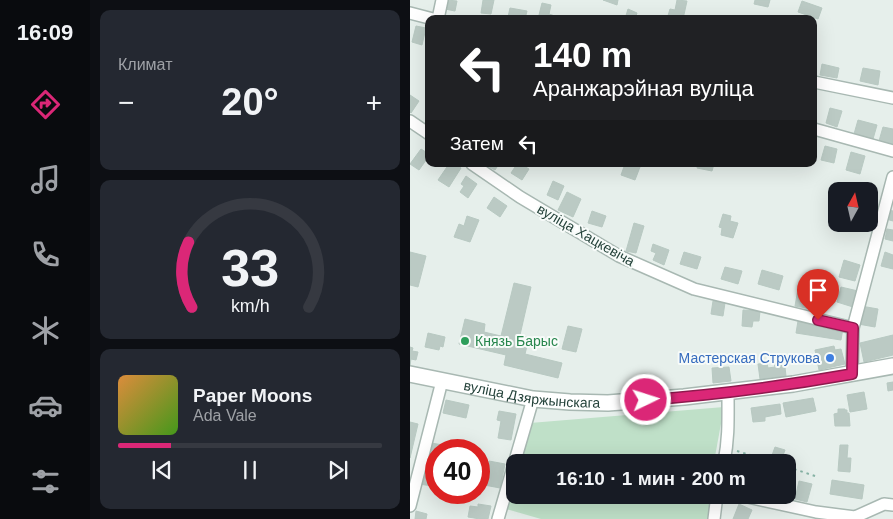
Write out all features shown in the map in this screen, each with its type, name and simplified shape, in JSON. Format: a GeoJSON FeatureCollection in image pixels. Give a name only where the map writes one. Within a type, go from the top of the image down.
{"type":"FeatureCollection","features":[{"type":"Feature","properties":{"kind":"street"},"geometry":{"type":"LineString","coordinates":[[439,15],[442,0]]}},
{"type":"Feature","properties":{"kind":"street"},"geometry":{"type":"LineString","coordinates":[[410,13],[425,17]]}},
{"type":"Feature","properties":{"kind":"street"},"geometry":{"type":"LineString","coordinates":[[817,83],[893,98]]}},
{"type":"Feature","properties":{"kind":"street"},"geometry":{"type":"LineString","coordinates":[[410,121],[425,131]]}},
{"type":"Feature","properties":{"kind":"street"},"geometry":{"type":"LineString","coordinates":[[817,130],[893,151]]}},
{"type":"Feature","properties":{"kind":"street","name":"вуліца Хацкевіча"},"geometry":{"type":"LineString","coordinates":[[476,167],[520,198],[619,256],[694,289],[853,328]]}},
{"type":"Feature","properties":{"kind":"street"},"geometry":{"type":"LineString","coordinates":[[852,374],[853,328],[893,177]]}},
{"type":"Feature","properties":{"kind":"street","name":"вуліца Дзяржынскага"},"geometry":{"type":"LineString","coordinates":[[410,374],[533,398],[570,402],[608,403],[684,397],[793,384],[893,366]]}},
{"type":"Feature","properties":{"kind":"street"},"geometry":{"type":"LineString","coordinates":[[410,506],[442,381]]}},
{"type":"Feature","properties":{"kind":"street"},"geometry":{"type":"LineString","coordinates":[[726,454],[729,431],[728,392]]}},
{"type":"Feature","properties":{"kind":"street"},"geometry":{"type":"LineString","coordinates":[[498,519],[533,398]]}},
{"type":"Feature","properties":{"kind":"street"},"geometry":{"type":"LineString","coordinates":[[714,519],[716,504]]}},
{"type":"Feature","properties":{"kind":"street"},"geometry":{"type":"LineString","coordinates":[[780,504],[816,512],[856,516],[884,504],[893,505]]}},
{"type":"Feature","properties":{"kind":"path"},"geometry":{"type":"LineString","coordinates":[[727,448],[747,454]]}},
{"type":"Feature","properties":{"kind":"path"},"geometry":{"type":"LineString","coordinates":[[796,470],[818,477]]}},
{"type":"Feature","properties":{"kind":"green space"},"geometry":{"type":"Polygon","coordinates":[[[724,407],[715,454],[521,454],[530,423],[724,407]]]}},
{"type":"Feature","properties":{"kind":"green space"},"geometry":{"type":"Polygon","coordinates":[[[507,504],[711,504],[710,519],[541,519],[506,509],[507,504]]]}},
{"type":"Feature","properties":{"kind":"building"},"geometry":{"type":"Polygon","coordinates":[[[447,0],[457,1],[455,11],[445,9],[447,0]]]}},
{"type":"Feature","properties":{"kind":"building"},"geometry":{"type":"Polygon","coordinates":[[[483,0],[494,0],[491,14],[481,13],[483,0]]]}},
{"type":"Feature","properties":{"kind":"building"},"geometry":{"type":"Polygon","coordinates":[[[603,0],[618,0],[617,5],[603,0]]]}},
{"type":"Feature","properties":{"kind":"building"},"geometry":{"type":"Polygon","coordinates":[[[677,0],[687,1],[684,15],[668,15],[670,9],[675,10],[677,0]]]}},
{"type":"Feature","properties":{"kind":"building"},"geometry":{"type":"Polygon","coordinates":[[[755,0],[770,0],[768,7],[754,4],[755,0]]]}},
{"type":"Feature","properties":{"kind":"building"},"geometry":{"type":"Polygon","coordinates":[[[802,1],[822,8],[818,19],[817,15],[807,15],[798,12],[802,1]]]}},
{"type":"Feature","properties":{"kind":"building"},"geometry":{"type":"Polygon","coordinates":[[[542,3],[551,5],[549,14],[552,15],[539,15],[542,3]]]}},
{"type":"Feature","properties":{"kind":"building"},"geometry":{"type":"Polygon","coordinates":[[[510,8],[527,11],[526,15],[508,15],[510,8]]]}},
{"type":"Feature","properties":{"kind":"building"},"geometry":{"type":"Polygon","coordinates":[[[628,9],[637,13],[636,15],[626,15],[628,9]]]}},
{"type":"Feature","properties":{"kind":"building"},"geometry":{"type":"Polygon","coordinates":[[[416,26],[425,28],[422,45],[412,42],[416,26]]]}},
{"type":"Feature","properties":{"kind":"building"},"geometry":{"type":"Polygon","coordinates":[[[822,64],[839,68],[837,78],[820,75],[822,64]]]}},
{"type":"Feature","properties":{"kind":"building"},"geometry":{"type":"Polygon","coordinates":[[[863,68],[880,71],[878,85],[860,81],[863,68]]]}},
{"type":"Feature","properties":{"kind":"building"},"geometry":{"type":"Polygon","coordinates":[[[410,95],[419,101],[411,113],[410,112],[410,95]]]}},
{"type":"Feature","properties":{"kind":"building"},"geometry":{"type":"Polygon","coordinates":[[[830,108],[842,111],[837,127],[826,123],[830,108]]]}},
{"type":"Feature","properties":{"kind":"building"},"geometry":{"type":"Polygon","coordinates":[[[858,120],[877,125],[873,139],[854,134],[858,120]]]}},
{"type":"Feature","properties":{"kind":"building"},"geometry":{"type":"Polygon","coordinates":[[[883,127],[893,129],[893,145],[879,141],[883,127]]]}},
{"type":"Feature","properties":{"kind":"building"},"geometry":{"type":"Polygon","coordinates":[[[825,146],[837,149],[834,163],[821,160],[825,146]]]}},
{"type":"Feature","properties":{"kind":"building"},"geometry":{"type":"Polygon","coordinates":[[[421,149],[425,152],[425,162],[419,170],[410,164],[421,149]]]}},
{"type":"Feature","properties":{"kind":"building"},"geometry":{"type":"Polygon","coordinates":[[[851,152],[865,156],[860,174],[846,170],[851,152]]]}},
{"type":"Feature","properties":{"kind":"building"},"geometry":{"type":"Polygon","coordinates":[[[447,167],[461,168],[449,187],[438,180],[447,167]]]}},
{"type":"Feature","properties":{"kind":"building"},"geometry":{"type":"Polygon","coordinates":[[[515,167],[526,167],[529,169],[522,180],[511,173],[515,167]]]}},
{"type":"Feature","properties":{"kind":"building"},"geometry":{"type":"Polygon","coordinates":[[[624,167],[640,167],[635,180],[621,175],[624,167]]]}},
{"type":"Feature","properties":{"kind":"building"},"geometry":{"type":"Polygon","coordinates":[[[697,167],[713,167],[712,171],[697,167]]]}},
{"type":"Feature","properties":{"kind":"building"},"geometry":{"type":"Polygon","coordinates":[[[466,176],[477,184],[468,198],[460,192],[464,186],[461,184],[466,176]]]}},
{"type":"Feature","properties":{"kind":"building"},"geometry":{"type":"Polygon","coordinates":[[[553,181],[564,186],[558,200],[547,195],[553,181]]]}},
{"type":"Feature","properties":{"kind":"building"},"geometry":{"type":"Polygon","coordinates":[[[567,192],[581,199],[573,217],[558,210],[567,192]]]}},
{"type":"Feature","properties":{"kind":"building"},"geometry":{"type":"Polygon","coordinates":[[[494,197],[507,206],[500,217],[487,208],[494,197]]]}},
{"type":"Feature","properties":{"kind":"building"},"geometry":{"type":"Polygon","coordinates":[[[888,210],[893,211],[893,221],[886,219],[888,210]]]}},
{"type":"Feature","properties":{"kind":"building"},"geometry":{"type":"Polygon","coordinates":[[[592,211],[606,216],[602,227],[588,223],[592,211]]]}},
{"type":"Feature","properties":{"kind":"building"},"geometry":{"type":"Polygon","coordinates":[[[723,214],[731,216],[730,221],[738,223],[733,238],[721,235],[722,228],[719,227],[723,214]]]}},
{"type":"Feature","properties":{"kind":"building"},"geometry":{"type":"Polygon","coordinates":[[[467,216],[479,220],[470,242],[454,237],[459,224],[464,226],[467,216]]]}},
{"type":"Feature","properties":{"kind":"building"},"geometry":{"type":"Polygon","coordinates":[[[634,223],[644,226],[636,253],[626,251],[634,223]]]}},
{"type":"Feature","properties":{"kind":"building"},"geometry":{"type":"Polygon","coordinates":[[[887,229],[893,230],[893,241],[885,239],[887,229]]]}},
{"type":"Feature","properties":{"kind":"building"},"geometry":{"type":"Polygon","coordinates":[[[653,244],[669,250],[664,265],[653,260],[656,253],[651,251],[653,244]]]}},
{"type":"Feature","properties":{"kind":"building"},"geometry":{"type":"Polygon","coordinates":[[[410,252],[426,256],[418,287],[410,285],[410,252]]]}},
{"type":"Feature","properties":{"kind":"building"},"geometry":{"type":"Polygon","coordinates":[[[684,252],[701,257],[697,269],[680,264],[684,252]]]}},
{"type":"Feature","properties":{"kind":"building"},"geometry":{"type":"Polygon","coordinates":[[[885,252],[893,255],[893,269],[881,266],[885,252]]]}},
{"type":"Feature","properties":{"kind":"building"},"geometry":{"type":"Polygon","coordinates":[[[844,260],[860,265],[855,281],[839,277],[844,260]]]}},
{"type":"Feature","properties":{"kind":"building"},"geometry":{"type":"Polygon","coordinates":[[[725,267],[742,271],[738,284],[721,279],[725,267]]]}},
{"type":"Feature","properties":{"kind":"building"},"geometry":{"type":"Polygon","coordinates":[[[762,270],[783,276],[779,290],[758,284],[762,270]]]}},
{"type":"Feature","properties":{"kind":"building"},"geometry":{"type":"Polygon","coordinates":[[[514,283],[531,287],[520,335],[529,338],[525,354],[562,363],[558,378],[504,365],[506,355],[459,344],[465,319],[485,324],[484,332],[501,336],[514,283]]]}},
{"type":"Feature","properties":{"kind":"building"},"geometry":{"type":"Polygon","coordinates":[[[841,287],[858,291],[853,307],[837,302],[841,287]]]}},
{"type":"Feature","properties":{"kind":"building"},"geometry":{"type":"Polygon","coordinates":[[[798,289],[815,293],[811,309],[795,306],[798,289]]]}},
{"type":"Feature","properties":{"kind":"building"},"geometry":{"type":"Polygon","coordinates":[[[713,301],[725,303],[723,316],[711,314],[713,301]]]}},
{"type":"Feature","properties":{"kind":"building"},"geometry":{"type":"Polygon","coordinates":[[[861,306],[878,309],[875,327],[858,324],[861,306]]]}},
{"type":"Feature","properties":{"kind":"building"},"geometry":{"type":"Polygon","coordinates":[[[743,310],[760,311],[759,321],[753,321],[752,327],[742,326],[743,310]]]}},
{"type":"Feature","properties":{"kind":"building"},"geometry":{"type":"Polygon","coordinates":[[[798,321],[843,328],[841,340],[796,333],[798,321]]]}},
{"type":"Feature","properties":{"kind":"building"},"geometry":{"type":"Polygon","coordinates":[[[568,326],[582,329],[576,352],[562,349],[568,326]]]}},
{"type":"Feature","properties":{"kind":"building"},"geometry":{"type":"Polygon","coordinates":[[[428,333],[445,337],[443,347],[440,346],[439,350],[425,347],[428,333]]]}},
{"type":"Feature","properties":{"kind":"building"},"geometry":{"type":"Polygon","coordinates":[[[893,335],[893,355],[864,362],[860,343],[893,335]]]}},
{"type":"Feature","properties":{"kind":"building"},"geometry":{"type":"Polygon","coordinates":[[[834,346],[835,350],[841,349],[845,364],[819,370],[815,350],[834,346]]]}},
{"type":"Feature","properties":{"kind":"building"},"geometry":{"type":"Polygon","coordinates":[[[410,347],[413,348],[412,351],[418,352],[416,360],[411,359],[410,365],[410,347]]]}},
{"type":"Feature","properties":{"kind":"building"},"geometry":{"type":"Polygon","coordinates":[[[784,359],[786,376],[760,379],[758,364],[767,363],[768,368],[775,367],[774,361],[784,359]]]}},
{"type":"Feature","properties":{"kind":"building"},"geometry":{"type":"Polygon","coordinates":[[[729,367],[731,381],[713,383],[712,368],[729,367]]]}},
{"type":"Feature","properties":{"kind":"building"},"geometry":{"type":"Polygon","coordinates":[[[893,382],[893,390],[888,391],[887,383],[893,382]]]}},
{"type":"Feature","properties":{"kind":"building"},"geometry":{"type":"Polygon","coordinates":[[[864,392],[867,409],[850,412],[847,395],[864,392]]]}},
{"type":"Feature","properties":{"kind":"building"},"geometry":{"type":"Polygon","coordinates":[[[813,398],[816,411],[786,417],[783,403],[813,398]]]}},
{"type":"Feature","properties":{"kind":"building"},"geometry":{"type":"Polygon","coordinates":[[[446,400],[469,405],[466,418],[443,413],[446,400]]]}},
{"type":"Feature","properties":{"kind":"building"},"geometry":{"type":"Polygon","coordinates":[[[780,404],[781,414],[765,417],[765,421],[753,422],[751,408],[780,404]]]}},
{"type":"Feature","properties":{"kind":"building"},"geometry":{"type":"Polygon","coordinates":[[[838,409],[847,410],[850,426],[835,426],[834,414],[838,413],[838,409]]]}},
{"type":"Feature","properties":{"kind":"building"},"geometry":{"type":"Polygon","coordinates":[[[499,411],[516,414],[511,440],[498,438],[501,421],[497,420],[499,411]]]}},
{"type":"Feature","properties":{"kind":"building"},"geometry":{"type":"Polygon","coordinates":[[[410,422],[418,424],[410,458],[410,422]]]}},
{"type":"Feature","properties":{"kind":"building"},"geometry":{"type":"Polygon","coordinates":[[[840,445],[848,445],[847,458],[851,458],[850,472],[838,471],[840,445]]]}},
{"type":"Feature","properties":{"kind":"building"},"geometry":{"type":"Polygon","coordinates":[[[775,447],[785,450],[784,454],[772,454],[775,447]]]}},
{"type":"Feature","properties":{"kind":"building"},"geometry":{"type":"Polygon","coordinates":[[[490,461],[505,464],[500,488],[490,486],[490,461]]]}},
{"type":"Feature","properties":{"kind":"building"},"geometry":{"type":"Polygon","coordinates":[[[420,475],[425,476],[425,485],[419,484],[420,475]]]}},
{"type":"Feature","properties":{"kind":"building"},"geometry":{"type":"Polygon","coordinates":[[[832,480],[864,485],[862,499],[830,494],[832,480]]]}},
{"type":"Feature","properties":{"kind":"building"},"geometry":{"type":"Polygon","coordinates":[[[799,481],[812,484],[807,502],[796,499],[799,481]]]}},
{"type":"Feature","properties":{"kind":"building"},"geometry":{"type":"Polygon","coordinates":[[[478,504],[491,506],[488,519],[468,517],[470,506],[478,507],[478,504]]]}},
{"type":"Feature","properties":{"kind":"building"},"geometry":{"type":"Polygon","coordinates":[[[739,504],[752,510],[748,519],[733,519],[739,504]]]}},
{"type":"Feature","properties":{"kind":"building"},"geometry":{"type":"Polygon","coordinates":[[[416,511],[427,514],[426,519],[415,519],[416,511]]]}},
{"type":"Feature","properties":{"kind":"place","name":"Князь Барыс"},"geometry":{"type":"Point","coordinates":[465,341]}},
{"type":"Feature","properties":{"kind":"place","name":"Мастерская Струкова"},"geometry":{"type":"Point","coordinates":[830,358]}},
{"type":"Feature","properties":{"kind":"route"},"geometry":{"type":"LineString","coordinates":[[646,400],[793,384],[852,374],[853,328],[818,320]]}}]}
